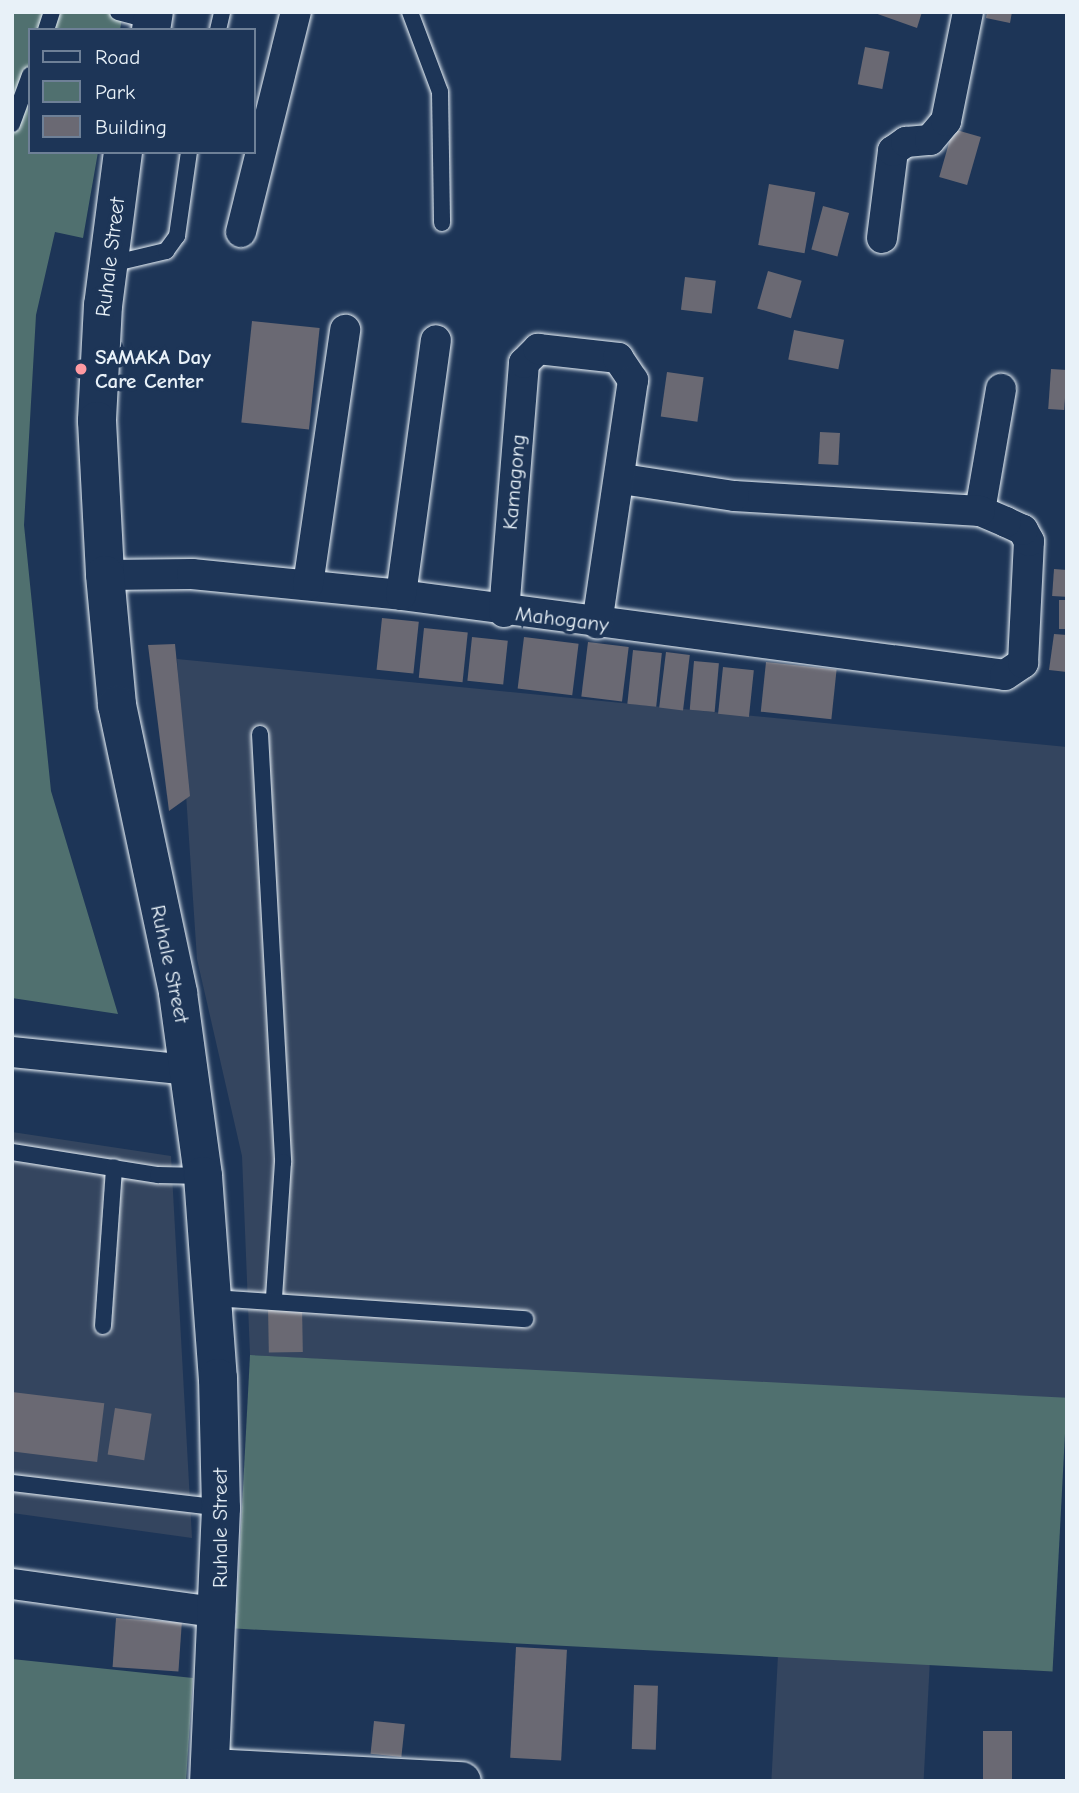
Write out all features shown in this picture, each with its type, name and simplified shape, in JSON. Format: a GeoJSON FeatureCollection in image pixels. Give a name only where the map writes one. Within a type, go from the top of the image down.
{"type":"FeatureCollection","features":[{"type":"Feature","properties":{"kind":"street"},"geometry":{"type":"LineString","coordinates":[[242,232],[296,12]]}},
{"type":"Feature","properties":{"kind":"street"},"geometry":{"type":"LineString","coordinates":[[882,238],[893,151],[906,142],[930,140],[946,121],[968,12]]}},
{"type":"Feature","properties":{"kind":"street","name":"Ruhale Street"},"geometry":{"type":"LineString","coordinates":[[123,154],[111,264],[103,305],[97,421],[105,575],[117,705],[190,1070],[204,1176],[214,1298],[221,1508],[220,1613],[210,1774]]}},
{"type":"Feature","properties":{"kind":"street"},"geometry":{"type":"LineString","coordinates":[[308,585],[345,330]]}},
{"type":"Feature","properties":{"kind":"street"},"geometry":{"type":"LineString","coordinates":[[401,595],[436,340]]}},
{"type":"Feature","properties":{"kind":"street","name":"Kamagong"},"geometry":{"type":"LineString","coordinates":[[504,612],[529,353],[538,349],[605,356],[627,365],[633,380],[621,479]]}},
{"type":"Feature","properties":{"kind":"street"},"geometry":{"type":"LineString","coordinates":[[597,623],[621,479],[734,496],[980,511],[1001,389]]}},
{"type":"Feature","properties":{"kind":"street","name":"Mahogany"},"geometry":{"type":"LineString","coordinates":[[105,575],[192,575],[401,595],[504,612],[1005,675],[1017,671],[1023,663],[1029,541],[1023,530],[980,511]]}},
{"type":"Feature","properties":{"kind":"street"},"geometry":{"type":"LineString","coordinates":[[12,1052],[190,1070]]}},
{"type":"Feature","properties":{"kind":"street"},"geometry":{"type":"LineString","coordinates":[[12,1584],[220,1613]]}},
{"type":"Feature","properties":{"kind":"street"},"geometry":{"type":"LineString","coordinates":[[210,1774],[462,1781]]}},
{"type":"Feature","properties":{"kind":"lane"},"geometry":{"type":"LineString","coordinates":[[410,12],[440,92],[442,223]]}},
{"type":"Feature","properties":{"kind":"lane"},"geometry":{"type":"LineString","coordinates":[[12,124],[28,80]]}},
{"type":"Feature","properties":{"kind":"lane"},"geometry":{"type":"LineString","coordinates":[[111,264],[166,251],[177,236],[189,154]]}},
{"type":"Feature","properties":{"kind":"lane"},"geometry":{"type":"LineString","coordinates":[[260,734],[283,1162],[274,1299]]}},
{"type":"Feature","properties":{"kind":"lane"},"geometry":{"type":"LineString","coordinates":[[12,1152],[114,1167],[204,1176]]}},
{"type":"Feature","properties":{"kind":"lane"},"geometry":{"type":"LineString","coordinates":[[103,1326],[114,1167]]}},
{"type":"Feature","properties":{"kind":"lane"},"geometry":{"type":"LineString","coordinates":[[214,1298],[274,1299],[525,1319]]}},
{"type":"Feature","properties":{"kind":"lane"},"geometry":{"type":"LineString","coordinates":[[12,1483],[221,1508]]}},
{"type":"Feature","properties":{"kind":"shaded area"},"geometry":{"type":"Polygon","coordinates":[[[177,659],[1067,747],[1067,1404],[250,1355],[242,1156],[197,959],[177,659]]]}},
{"type":"Feature","properties":{"kind":"shaded area"},"geometry":{"type":"Polygon","coordinates":[[[12,1132],[171,1156],[192,1538],[12,1513],[12,1132]]]}},
{"type":"Feature","properties":{"kind":"shaded area"},"geometry":{"type":"Polygon","coordinates":[[[778,1655],[930,1663],[924,1781],[771,1780],[778,1655]]]}},
{"type":"Feature","properties":{"kind":"green space"},"geometry":{"type":"Polygon","coordinates":[[[12,12],[123,12],[120,28],[28,28],[28,154],[98,154],[83,238],[55,232],[36,315],[24,525],[51,791],[118,1014],[12,998],[12,12]]]}},
{"type":"Feature","properties":{"kind":"green space"},"geometry":{"type":"Polygon","coordinates":[[[250,1355],[1067,1398],[1053,1671],[236,1629],[250,1355]]]}},
{"type":"Feature","properties":{"kind":"green space"},"geometry":{"type":"Polygon","coordinates":[[[12,1659],[193,1678],[186,1781],[12,1781],[12,1659]]]}},
{"type":"Feature","properties":{"kind":"building"},"geometry":{"type":"Polygon","coordinates":[[[872,12],[922,12],[917,28],[872,12]]]}},
{"type":"Feature","properties":{"kind":"building"},"geometry":{"type":"Polygon","coordinates":[[[987,12],[1012,12],[1010,23],[986,18],[987,12]]]}},
{"type":"Feature","properties":{"kind":"building"},"geometry":{"type":"Polygon","coordinates":[[[865,47],[890,52],[882,89],[858,84],[865,47]]]}},
{"type":"Feature","properties":{"kind":"building"},"geometry":{"type":"Polygon","coordinates":[[[953,129],[981,137],[967,185],[939,177],[953,129]]]}},
{"type":"Feature","properties":{"kind":"building"},"geometry":{"type":"Polygon","coordinates":[[[769,184],[815,192],[805,253],[758,245],[769,184]]]}},
{"type":"Feature","properties":{"kind":"building"},"geometry":{"type":"Polygon","coordinates":[[[823,206],[849,213],[837,256],[811,249],[823,206]]]}},
{"type":"Feature","properties":{"kind":"building"},"geometry":{"type":"Polygon","coordinates":[[[768,271],[802,281],[791,318],[757,308],[768,271]]]}},
{"type":"Feature","properties":{"kind":"building"},"geometry":{"type":"Polygon","coordinates":[[[685,277],[716,281],[712,314],[681,310],[685,277]]]}},
{"type":"Feature","properties":{"kind":"building"},"geometry":{"type":"Polygon","coordinates":[[[252,321],[320,328],[309,430],[241,422],[252,321]]]}},
{"type":"Feature","properties":{"kind":"building"},"geometry":{"type":"Polygon","coordinates":[[[794,330],[844,340],[838,369],[788,359],[794,330]]]}},
{"type":"Feature","properties":{"kind":"building"},"geometry":{"type":"Polygon","coordinates":[[[1051,369],[1067,370],[1064,410],[1048,409],[1051,369]]]}},
{"type":"Feature","properties":{"kind":"building"},"geometry":{"type":"Polygon","coordinates":[[[667,372],[704,377],[697,422],[661,417],[667,372]]]}},
{"type":"Feature","properties":{"kind":"building"},"geometry":{"type":"Polygon","coordinates":[[[820,432],[840,433],[838,465],[818,464],[820,432]]]}},
{"type":"Feature","properties":{"kind":"building"},"geometry":{"type":"Polygon","coordinates":[[[1054,569],[1067,570],[1065,597],[1052,596],[1054,569]]]}},
{"type":"Feature","properties":{"kind":"building"},"geometry":{"type":"Polygon","coordinates":[[[1059,600],[1067,600],[1067,629],[1059,629],[1059,600]]]}},
{"type":"Feature","properties":{"kind":"building"},"geometry":{"type":"Polygon","coordinates":[[[382,618],[419,622],[413,674],[377,670],[382,618]]]}},
{"type":"Feature","properties":{"kind":"building"},"geometry":{"type":"Polygon","coordinates":[[[424,628],[468,633],[463,682],[419,678],[424,628]]]}},
{"type":"Feature","properties":{"kind":"building"},"geometry":{"type":"Polygon","coordinates":[[[1054,634],[1067,635],[1067,672],[1049,670],[1054,634]]]}},
{"type":"Feature","properties":{"kind":"building"},"geometry":{"type":"Polygon","coordinates":[[[472,637],[508,641],[503,685],[467,681],[472,637]]]}},
{"type":"Feature","properties":{"kind":"building"},"geometry":{"type":"Polygon","coordinates":[[[524,637],[579,644],[572,695],[518,689],[524,637]]]}},
{"type":"Feature","properties":{"kind":"building"},"geometry":{"type":"Polygon","coordinates":[[[588,642],[629,647],[622,702],[581,697],[588,642]]]}},
{"type":"Feature","properties":{"kind":"building"},"geometry":{"type":"Polygon","coordinates":[[[175,644],[190,796],[169,811],[148,645],[175,644]]]}},
{"type":"Feature","properties":{"kind":"building"},"geometry":{"type":"Polygon","coordinates":[[[633,650],[662,653],[656,707],[627,704],[633,650]]]}},
{"type":"Feature","properties":{"kind":"building"},"geometry":{"type":"Polygon","coordinates":[[[666,652],[690,655],[683,711],[659,708],[666,652]]]}},
{"type":"Feature","properties":{"kind":"building"},"geometry":{"type":"Polygon","coordinates":[[[694,661],[719,663],[715,712],[690,710],[694,661]]]}},
{"type":"Feature","properties":{"kind":"building"},"geometry":{"type":"Polygon","coordinates":[[[766,662],[837,669],[831,719],[761,712],[766,662]]]}},
{"type":"Feature","properties":{"kind":"building"},"geometry":{"type":"Polygon","coordinates":[[[723,667],[754,670],[749,717],[718,714],[723,667]]]}},
{"type":"Feature","properties":{"kind":"building"},"geometry":{"type":"Polygon","coordinates":[[[302,1305],[303,1352],[269,1353],[268,1306],[302,1305]]]}},
{"type":"Feature","properties":{"kind":"building"},"geometry":{"type":"Polygon","coordinates":[[[12,1392],[104,1403],[97,1462],[12,1451],[12,1392]]]}},
{"type":"Feature","properties":{"kind":"building"},"geometry":{"type":"Polygon","coordinates":[[[115,1408],[152,1414],[144,1460],[108,1454],[115,1408]]]}},
{"type":"Feature","properties":{"kind":"building"},"geometry":{"type":"Polygon","coordinates":[[[116,1618],[182,1623],[178,1671],[113,1667],[116,1618]]]}},
{"type":"Feature","properties":{"kind":"building"},"geometry":{"type":"Polygon","coordinates":[[[516,1647],[567,1650],[561,1761],[510,1758],[516,1647]]]}},
{"type":"Feature","properties":{"kind":"building"},"geometry":{"type":"Polygon","coordinates":[[[634,1685],[658,1686],[656,1750],[632,1749],[634,1685]]]}},
{"type":"Feature","properties":{"kind":"building"},"geometry":{"type":"Polygon","coordinates":[[[374,1721],[405,1724],[401,1757],[371,1754],[374,1721]]]}},
{"type":"Feature","properties":{"kind":"building"},"geometry":{"type":"Polygon","coordinates":[[[983,1731],[1012,1731],[1012,1781],[983,1781],[983,1731]]]}},
{"type":"Feature","properties":{"kind":"place","name":"SAMAKA Day Care Center"},"geometry":{"type":"Point","coordinates":[81,369]}}]}
